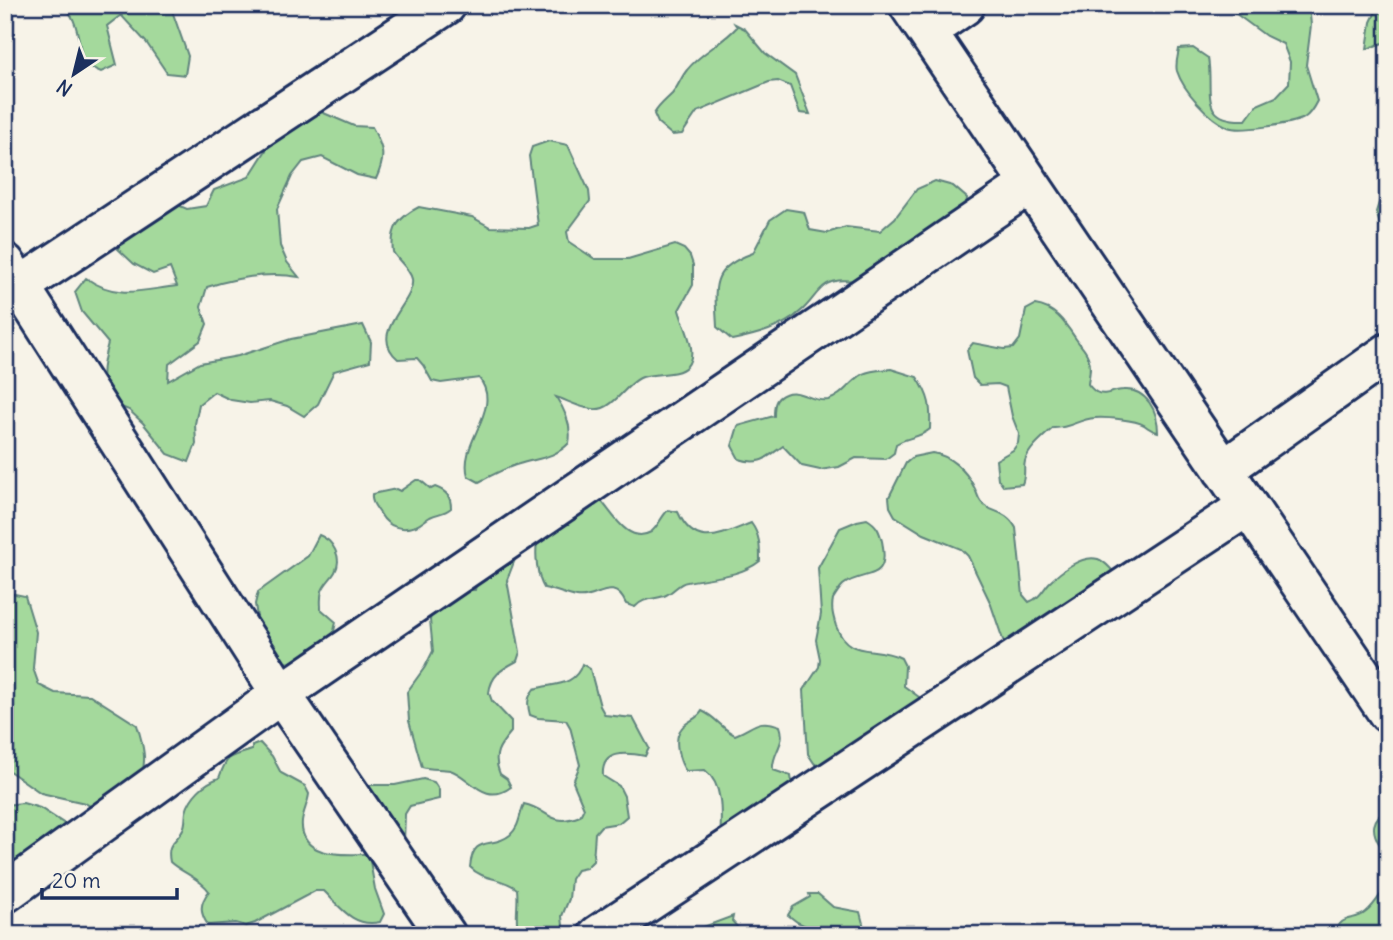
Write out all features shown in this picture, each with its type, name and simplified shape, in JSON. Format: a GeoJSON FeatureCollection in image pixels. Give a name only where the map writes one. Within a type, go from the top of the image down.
{"type":"FeatureCollection","features":[{"type":"Feature","properties":{"kind":"street"},"geometry":{"type":"LineString","coordinates":[[446,5],[10,282],[281,694],[446,935]]}},
{"type":"Feature","properties":{"kind":"street"},"geometry":{"type":"LineString","coordinates":[[965,5],[918,18],[1388,713]]}},
{"type":"Feature","properties":{"kind":"street"},"geometry":{"type":"LineString","coordinates":[[5,893],[281,694],[1030,184]]}},
{"type":"Feature","properties":{"kind":"street"},"geometry":{"type":"LineString","coordinates":[[1223,470],[1388,354]]}},
{"type":"Feature","properties":{"kind":"street"},"geometry":{"type":"LineString","coordinates":[[597,935],[1248,506]]}},
{"type":"Feature","properties":{"kind":"green space"},"geometry":{"type":"Polygon","coordinates":[[[63,5],[170,5],[188,56],[185,75],[167,73],[146,42],[121,15],[107,26],[117,65],[101,72],[83,64],[75,25],[63,5]]]}},
{"type":"Feature","properties":{"kind":"green space"},"geometry":{"type":"Polygon","coordinates":[[[1224,5],[1309,5],[1311,25],[1306,65],[1317,101],[1306,117],[1278,125],[1228,127],[1213,118],[1191,95],[1177,71],[1179,49],[1193,48],[1208,58],[1211,102],[1220,116],[1246,120],[1257,105],[1276,97],[1289,83],[1290,62],[1283,44],[1266,36],[1224,5]]]}},
{"type":"Feature","properties":{"kind":"green space"},"geometry":{"type":"Polygon","coordinates":[[[1379,5],[1388,5],[1388,41],[1367,49],[1371,22],[1379,5]]]}},
{"type":"Feature","properties":{"kind":"green space"},"geometry":{"type":"Polygon","coordinates":[[[735,24],[745,29],[765,53],[795,75],[810,114],[800,113],[790,86],[778,81],[769,82],[697,112],[682,134],[672,135],[658,123],[654,114],[693,64],[731,33],[737,27],[735,24]]]}},
{"type":"Feature","properties":{"kind":"green space"},"geometry":{"type":"Polygon","coordinates":[[[319,111],[354,126],[372,127],[382,153],[376,179],[357,175],[322,157],[303,162],[292,176],[277,209],[280,246],[287,262],[299,277],[252,277],[207,287],[201,307],[207,324],[200,341],[169,364],[168,381],[200,363],[238,356],[291,339],[363,325],[371,342],[370,361],[334,371],[318,404],[304,416],[287,406],[270,401],[250,403],[231,400],[214,392],[199,404],[195,424],[196,444],[189,462],[168,454],[129,410],[111,403],[102,374],[108,343],[82,312],[75,292],[86,278],[108,289],[130,292],[177,286],[170,268],[153,274],[134,264],[118,249],[125,230],[171,202],[187,209],[206,206],[214,190],[249,177],[270,144],[319,111]]]}},
{"type":"Feature","properties":{"kind":"green space"},"geometry":{"type":"Polygon","coordinates":[[[549,141],[568,145],[589,191],[590,201],[567,232],[569,242],[595,259],[628,259],[675,245],[690,256],[693,285],[679,310],[691,346],[690,360],[687,366],[677,372],[640,378],[603,408],[585,408],[556,397],[567,419],[569,443],[552,455],[509,468],[479,482],[468,476],[467,463],[486,402],[485,390],[479,378],[441,383],[432,381],[417,358],[398,359],[390,349],[387,338],[389,328],[407,298],[412,279],[393,252],[393,236],[401,219],[419,207],[472,217],[490,227],[529,228],[538,225],[529,156],[532,147],[549,141]]]}},
{"type":"Feature","properties":{"kind":"green space"},"geometry":{"type":"Polygon","coordinates":[[[935,181],[953,186],[967,198],[964,225],[870,279],[827,284],[794,317],[769,330],[732,340],[717,327],[716,289],[722,272],[729,265],[753,253],[770,220],[786,209],[804,212],[810,230],[827,233],[846,227],[880,231],[895,218],[917,189],[935,181]]]}},
{"type":"Feature","properties":{"kind":"green space"},"geometry":{"type":"Polygon","coordinates":[[[1382,193],[1388,193],[1388,249],[1376,212],[1382,193]]]}},
{"type":"Feature","properties":{"kind":"green space"},"geometry":{"type":"Polygon","coordinates":[[[1035,305],[1049,309],[1059,317],[1087,354],[1090,364],[1088,384],[1096,392],[1103,394],[1131,390],[1145,397],[1156,417],[1158,432],[1134,422],[1106,418],[1089,419],[1053,428],[1027,456],[1022,484],[1003,486],[998,479],[996,460],[1013,450],[1018,443],[1019,434],[1006,387],[998,384],[980,385],[973,378],[967,350],[973,343],[1004,349],[1013,348],[1020,339],[1026,310],[1035,305]]]}},
{"type":"Feature","properties":{"kind":"green space"},"geometry":{"type":"Polygon","coordinates":[[[891,369],[917,377],[929,402],[930,429],[896,444],[894,453],[886,459],[856,458],[839,467],[820,470],[802,466],[783,446],[762,460],[752,462],[739,459],[732,446],[738,426],[774,416],[775,403],[781,396],[796,393],[828,400],[863,374],[891,369]]]}},
{"type":"Feature","properties":{"kind":"green space"},"geometry":{"type":"Polygon","coordinates":[[[932,453],[945,457],[962,469],[981,502],[1007,517],[1016,528],[1023,595],[1029,602],[1065,569],[1085,559],[1104,562],[1112,570],[1111,579],[1011,646],[1003,640],[990,602],[968,556],[961,549],[924,534],[895,516],[890,507],[889,497],[906,463],[913,457],[932,453]]]}},
{"type":"Feature","properties":{"kind":"green space"},"geometry":{"type":"Polygon","coordinates":[[[416,480],[431,489],[435,487],[445,492],[451,508],[416,526],[406,528],[391,525],[376,507],[372,494],[396,489],[400,491],[416,480]]]}},
{"type":"Feature","properties":{"kind":"green space"},"geometry":{"type":"Polygon","coordinates":[[[586,489],[603,503],[623,527],[636,534],[651,532],[668,510],[678,512],[685,524],[700,535],[719,535],[751,523],[758,536],[760,561],[734,573],[684,583],[667,595],[645,600],[635,607],[626,604],[616,591],[577,597],[544,588],[537,566],[537,542],[586,489]]]}},
{"type":"Feature","properties":{"kind":"green space"},"geometry":{"type":"Polygon","coordinates":[[[867,519],[880,534],[883,564],[879,570],[851,580],[840,588],[832,603],[835,622],[841,637],[855,647],[901,658],[905,666],[904,686],[919,697],[920,707],[821,768],[808,754],[804,690],[819,667],[820,659],[816,640],[821,614],[818,568],[840,528],[867,519]]]}},
{"type":"Feature","properties":{"kind":"green space"},"geometry":{"type":"Polygon","coordinates":[[[319,535],[329,541],[337,555],[337,567],[321,593],[321,609],[336,622],[332,640],[306,668],[275,659],[258,624],[255,604],[258,592],[308,556],[319,535]]]}},
{"type":"Feature","properties":{"kind":"green space"},"geometry":{"type":"Polygon","coordinates":[[[514,562],[507,580],[520,652],[517,661],[495,677],[489,693],[492,701],[511,721],[511,732],[500,746],[497,761],[500,774],[507,779],[511,787],[493,794],[485,792],[450,770],[422,767],[409,721],[407,692],[433,651],[430,620],[434,600],[448,590],[475,590],[479,571],[485,564],[514,562]]]}},
{"type":"Feature","properties":{"kind":"green space"},"geometry":{"type":"Polygon","coordinates":[[[5,592],[25,596],[36,632],[33,668],[39,685],[55,693],[90,695],[137,725],[144,757],[140,777],[101,813],[85,803],[41,793],[5,768],[5,592]]]}},
{"type":"Feature","properties":{"kind":"green space"},"geometry":{"type":"Polygon","coordinates":[[[582,664],[590,669],[605,715],[633,718],[649,748],[645,756],[623,754],[610,757],[606,761],[603,776],[619,786],[624,796],[627,816],[619,823],[601,826],[595,833],[593,861],[586,868],[577,870],[571,879],[569,899],[562,916],[564,935],[519,935],[517,889],[506,882],[475,871],[470,867],[472,856],[479,846],[497,842],[513,832],[524,804],[556,819],[580,816],[584,808],[573,782],[580,765],[570,727],[566,720],[530,715],[528,704],[534,689],[569,680],[582,664]]]}},
{"type":"Feature","properties":{"kind":"green space"},"geometry":{"type":"Polygon","coordinates":[[[702,711],[735,735],[761,723],[780,726],[782,738],[774,758],[773,770],[791,776],[794,795],[720,842],[720,803],[716,785],[705,770],[686,771],[678,750],[677,739],[681,729],[702,711]]]}},
{"type":"Feature","properties":{"kind":"green space"},"geometry":{"type":"Polygon","coordinates":[[[260,743],[272,756],[281,773],[305,786],[309,794],[302,821],[307,841],[314,848],[323,851],[365,854],[370,861],[375,889],[384,914],[380,922],[355,919],[324,891],[315,891],[246,926],[236,923],[208,925],[202,908],[209,891],[170,862],[169,850],[184,827],[186,812],[194,796],[219,778],[227,760],[252,750],[252,746],[260,743]]]}},
{"type":"Feature","properties":{"kind":"green space"},"geometry":{"type":"Polygon","coordinates":[[[423,779],[434,782],[439,790],[439,799],[410,806],[405,814],[404,843],[355,785],[395,785],[423,779]]]}},
{"type":"Feature","properties":{"kind":"green space"},"geometry":{"type":"Polygon","coordinates":[[[23,803],[40,808],[71,828],[5,893],[5,805],[23,803]]]}},
{"type":"Feature","properties":{"kind":"green space"},"geometry":{"type":"Polygon","coordinates":[[[1388,810],[1388,849],[1380,845],[1374,825],[1378,817],[1388,810]]]}},
{"type":"Feature","properties":{"kind":"green space"},"geometry":{"type":"Polygon","coordinates":[[[1388,884],[1388,935],[1334,935],[1341,923],[1369,909],[1388,884]]]}},
{"type":"Feature","properties":{"kind":"green space"},"geometry":{"type":"Polygon","coordinates":[[[809,894],[818,894],[833,907],[860,912],[866,935],[825,935],[797,922],[788,915],[793,907],[810,897],[809,894]]]}},
{"type":"Feature","properties":{"kind":"green space"},"geometry":{"type":"Polygon","coordinates":[[[733,916],[732,921],[744,935],[682,935],[733,916]]]}}]}
